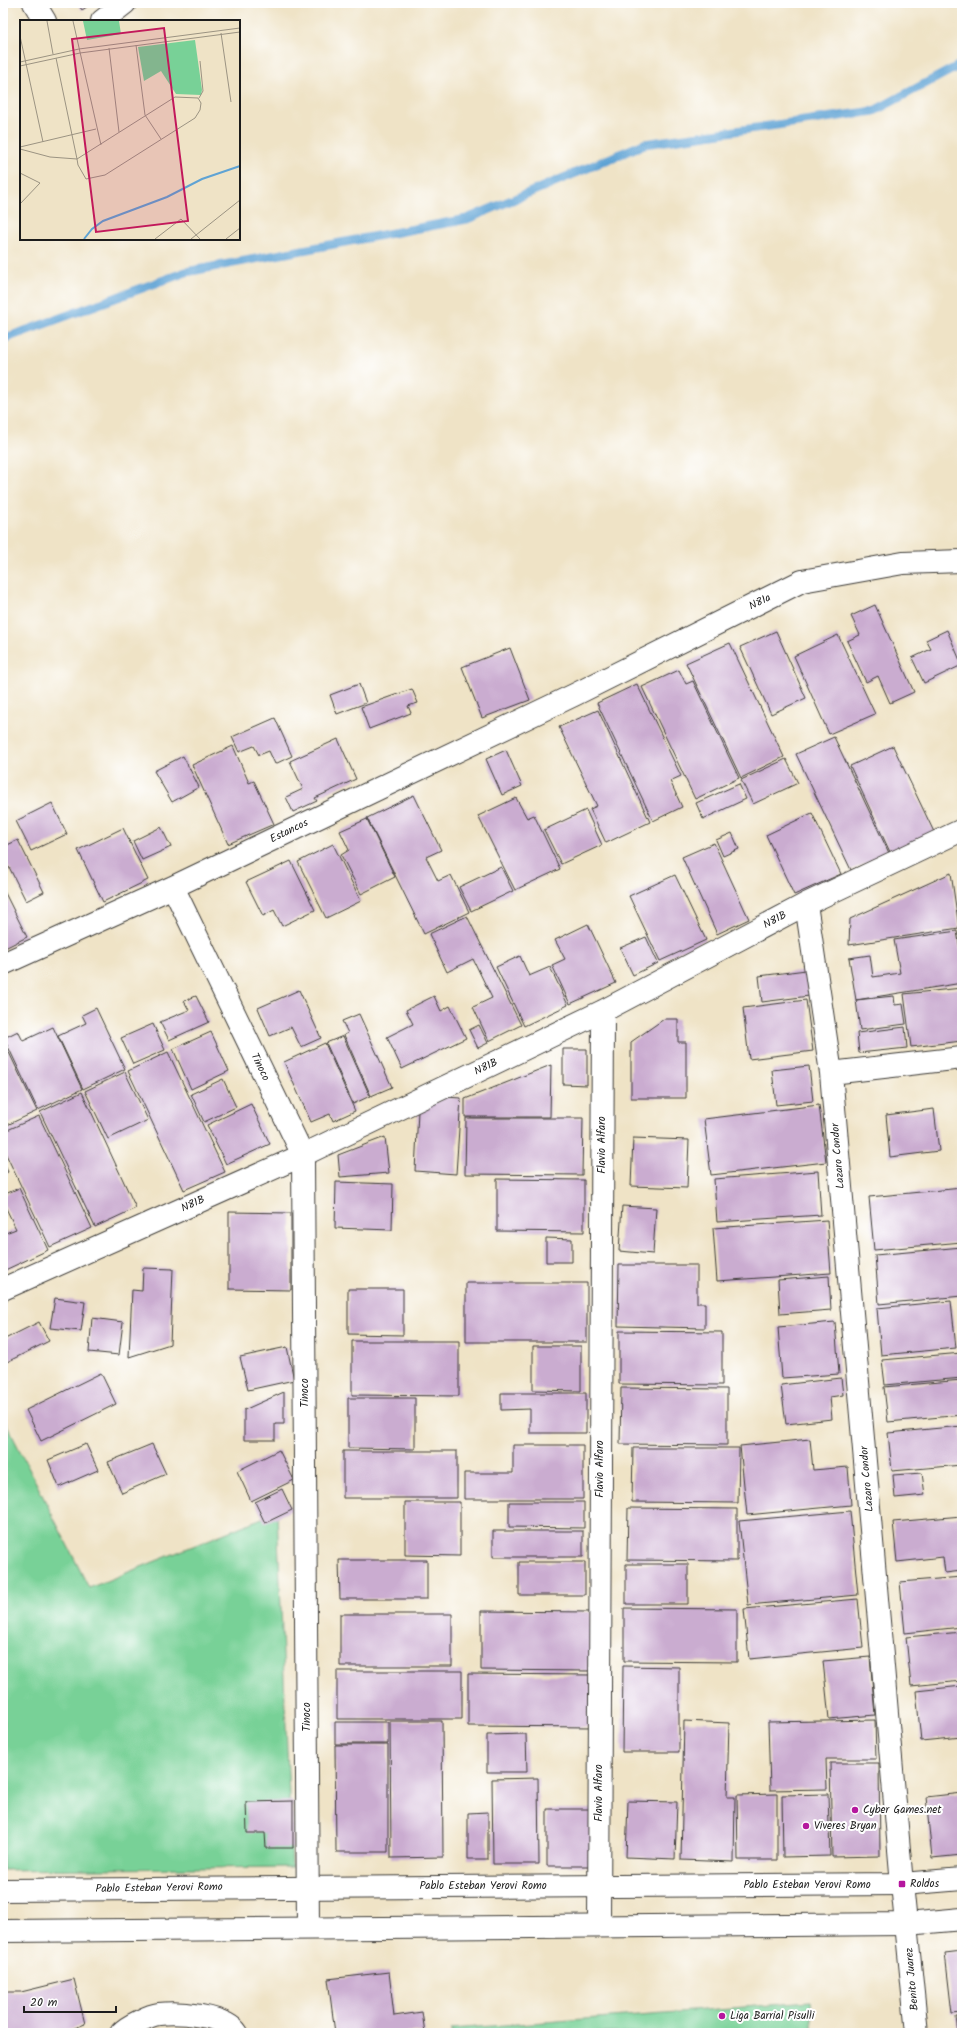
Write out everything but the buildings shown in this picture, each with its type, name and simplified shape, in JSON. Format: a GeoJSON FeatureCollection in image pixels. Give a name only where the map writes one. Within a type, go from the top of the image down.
{"type":"FeatureCollection","features":[{"type":"Feature","properties":{"kind":"street"},"geometry":{"type":"LineString","coordinates":[[34,3],[44,20]]}},
{"type":"Feature","properties":{"kind":"street"},"geometry":{"type":"LineString","coordinates":[[103,20],[125,3]]}},
{"type":"Feature","properties":{"kind":"street","name":"N81a"},"geometry":{"type":"LineString","coordinates":[[574,695],[802,581],[903,564],[962,561]]}},
{"type":"Feature","properties":{"kind":"street","name":"Estancos"},"geometry":{"type":"LineString","coordinates":[[3,964],[173,887],[574,695]]}},
{"type":"Feature","properties":{"kind":"street","name":"N81B"},"geometry":{"type":"LineString","coordinates":[[3,1289],[303,1155],[603,1011],[806,904],[962,830]]}},
{"type":"Feature","properties":{"kind":"street","name":"Tinoco"},"geometry":{"type":"LineString","coordinates":[[173,887],[303,1155],[309,1887],[308,1928]]}},
{"type":"Feature","properties":{"kind":"street","name":"Lazaro Condor"},"geometry":{"type":"LineString","coordinates":[[806,904],[831,1073],[902,1884],[907,1924]]}},
{"type":"Feature","properties":{"kind":"street","name":"Flavio Alfaro"},"geometry":{"type":"LineString","coordinates":[[599,1926],[603,1011]]}},
{"type":"Feature","properties":{"kind":"street"},"geometry":{"type":"LineString","coordinates":[[831,1073],[962,1058]]}},
{"type":"Feature","properties":{"kind":"street","name":"Pablo Esteban Yerovi Romo"},"geometry":{"type":"LineString","coordinates":[[3,1890],[902,1884],[962,1879]]}},
{"type":"Feature","properties":{"kind":"street"},"geometry":{"type":"LineString","coordinates":[[3,1931],[907,1924],[962,1919]]}},
{"type":"Feature","properties":{"kind":"street","name":"Benito Juarez"},"geometry":{"type":"LineString","coordinates":[[907,1924],[917,2033]]}},
{"type":"Feature","properties":{"kind":"street"},"geometry":{"type":"LineString","coordinates":[[121,2033],[126,2028],[158,2014],[207,2016],[233,2027],[238,2033]]}},
{"type":"Feature","properties":{"kind":"green space"},"geometry":{"type":"Polygon","coordinates":[[[3,1417],[89,1588],[277,1512],[292,1867],[3,1870],[3,1417]]]}},
{"type":"Feature","properties":{"kind":"green space","name":"Liga Barrial Pisulli"},"geometry":{"type":"Polygon","coordinates":[[[811,2002],[814,2033],[451,2033],[451,2029],[811,2002]]]}},
{"type":"Feature","properties":{"kind":"waterway"},"geometry":{"type":"LineString","coordinates":[[3,339],[186,272],[467,219],[644,144],[874,111],[962,64]]}},
{"type":"Feature","properties":{"kind":"place","name":"Cyber Games.net"},"geometry":{"type":"Point","coordinates":[855,1810]}},
{"type":"Feature","properties":{"kind":"place","name":"Viveres Bryan"},"geometry":{"type":"Point","coordinates":[806,1826]}},
{"type":"Feature","properties":{"kind":"place","name":"Roldos"},"geometry":{"type":"Point","coordinates":[902,1884]}},
{"type":"Feature","properties":{"kind":"place","name":"Liga Barrial Pisulli"},"geometry":{"type":"Point","coordinates":[722,2016]}}]}
